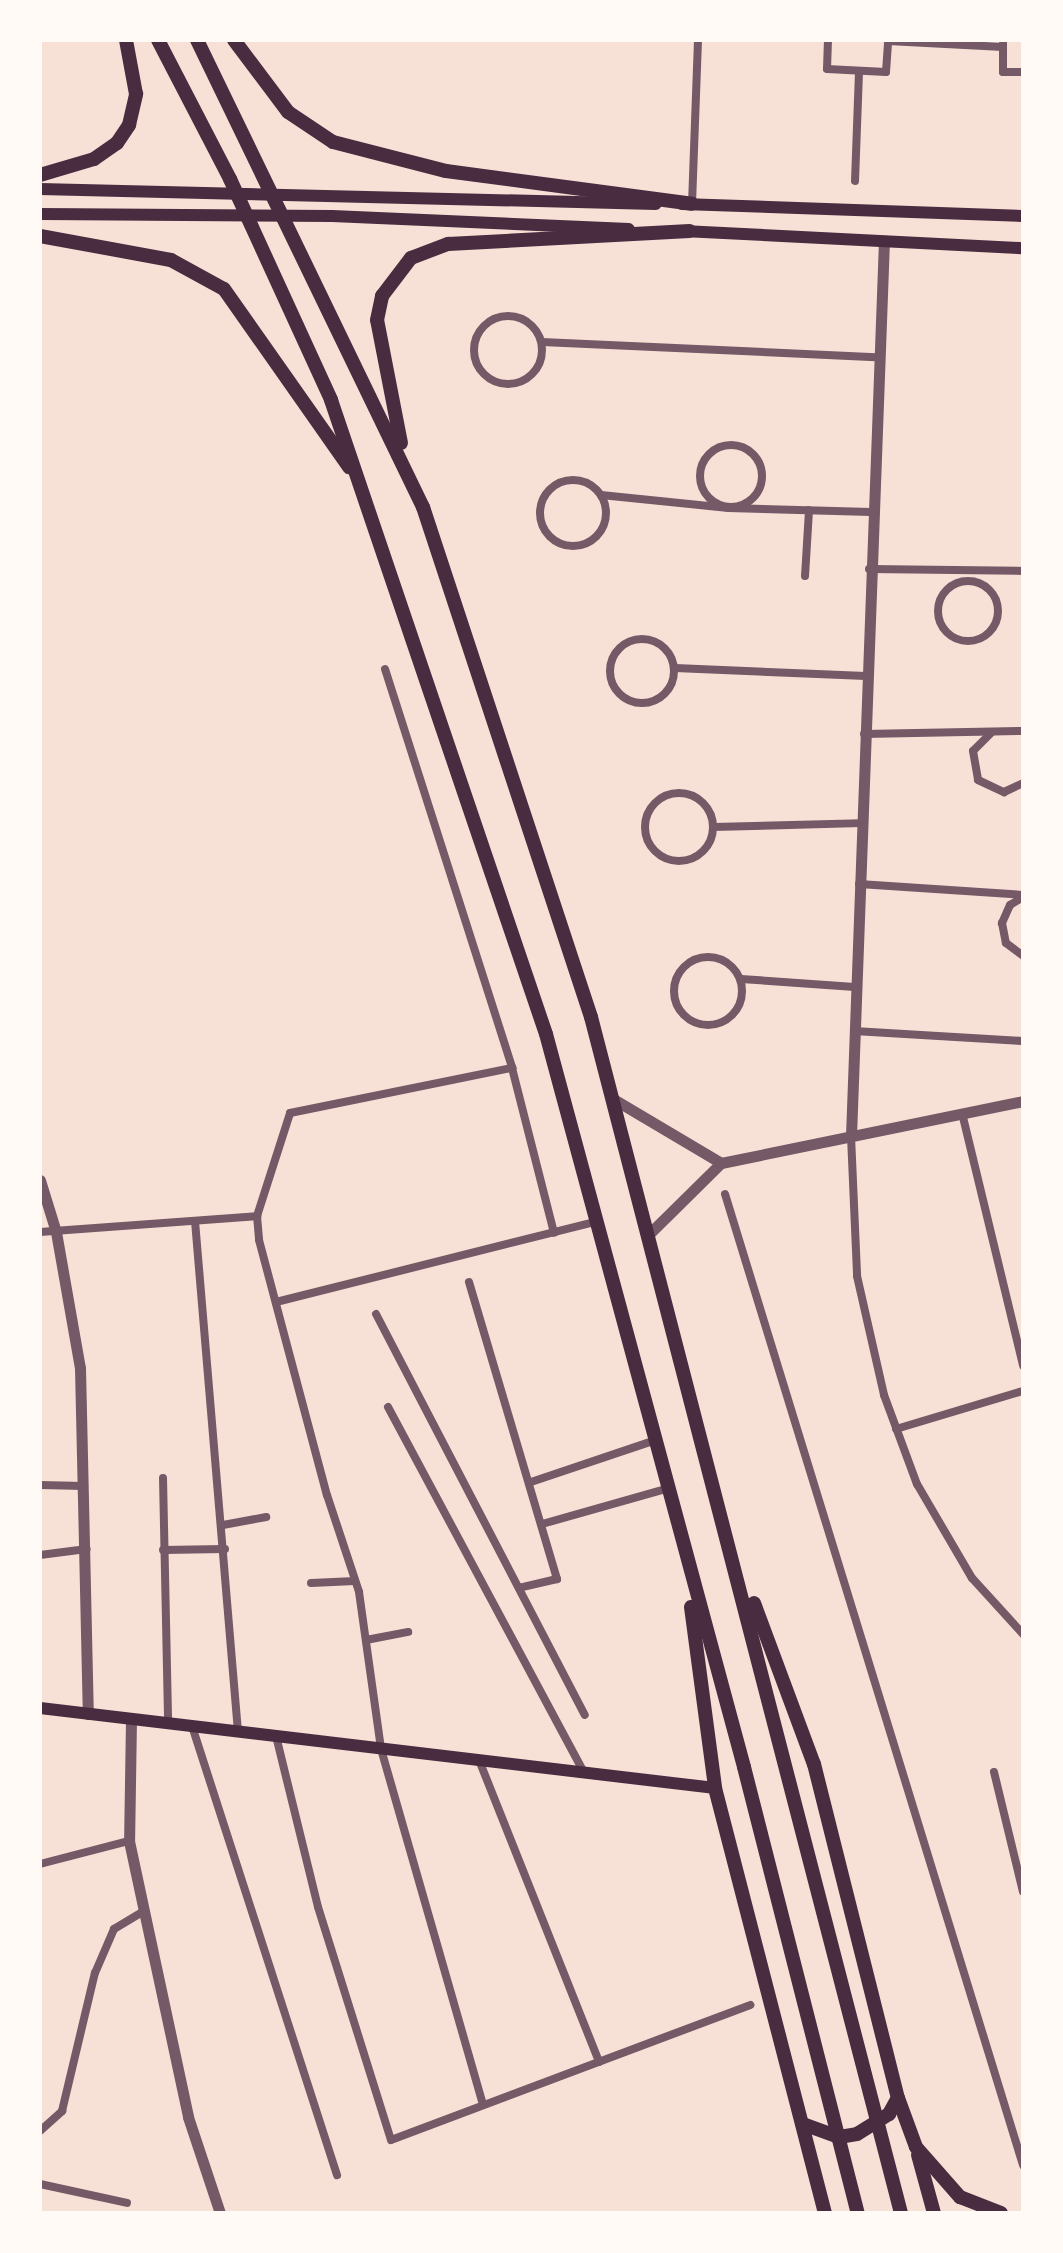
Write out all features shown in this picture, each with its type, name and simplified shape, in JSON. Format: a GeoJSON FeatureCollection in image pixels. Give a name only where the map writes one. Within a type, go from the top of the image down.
{"type":"FeatureCollection","features":[{"type":"Feature","properties":{"kind":"highway"},"geometry":{"type":"LineString","coordinates":[[40,175],[94,159],[117,143],[129,125],[136,94],[126,40]]}},
{"type":"Feature","properties":{"kind":"highway"},"geometry":{"type":"LineString","coordinates":[[158,40],[230,179],[331,400],[546,1034],[653,1441],[744,1767],[858,2213]]}},
{"type":"Feature","properties":{"kind":"highway"},"geometry":{"type":"LineString","coordinates":[[197,40],[406,466]]}},
{"type":"Feature","properties":{"kind":"highway"},"geometry":{"type":"LineString","coordinates":[[234,40],[252,71],[288,112],[333,142],[446,171],[692,204]]}},
{"type":"Feature","properties":{"kind":"highway"},"geometry":{"type":"LineString","coordinates":[[690,231],[448,244],[411,258],[382,296],[377,320],[406,466],[615,1100],[901,2213]]}},
{"type":"Feature","properties":{"kind":"highway"},"geometry":{"type":"LineString","coordinates":[[40,236],[171,260],[224,289],[361,483]]}},
{"type":"Feature","properties":{"kind":"highway"},"geometry":{"type":"LineString","coordinates":[[729,1537],[814,1764],[898,2098],[916,2147],[934,2213]]}},
{"type":"Feature","properties":{"kind":"highway"},"geometry":{"type":"LineString","coordinates":[[685,1559],[715,1788],[825,2213]]}},
{"type":"Feature","properties":{"kind":"highway"},"geometry":{"type":"LineString","coordinates":[[803,2124],[839,2137],[857,2134],[889,2114],[898,2098]]}},
{"type":"Feature","properties":{"kind":"highway"},"geometry":{"type":"LineString","coordinates":[[916,2147],[960,2197],[1001,2213]]}},
{"type":"Feature","properties":{"kind":"main road"},"geometry":{"type":"LineString","coordinates":[[40,189],[692,204],[1023,216]]}},
{"type":"Feature","properties":{"kind":"main road"},"geometry":{"type":"LineString","coordinates":[[40,214],[332,216],[1023,248]]}},
{"type":"Feature","properties":{"kind":"main road"},"geometry":{"type":"LineString","coordinates":[[40,1708],[715,1788]]}},
{"type":"Feature","properties":{"kind":"street"},"geometry":{"type":"LineString","coordinates":[[692,204],[698,40]]}},
{"type":"Feature","properties":{"kind":"street"},"geometry":{"type":"LineString","coordinates":[[828,40],[827,69],[886,72],[888,40],[1003,44],[1003,72],[1023,72]]}},
{"type":"Feature","properties":{"kind":"street"},"geometry":{"type":"LineString","coordinates":[[855,181],[859,71]]}},
{"type":"Feature","properties":{"kind":"street"},"geometry":{"type":"LineString","coordinates":[[884,242],[876,357],[851,1136],[857,1276],[896,1429],[917,1484],[972,1578],[1023,1634]]}},
{"type":"Feature","properties":{"kind":"street"},"geometry":{"type":"LineString","coordinates":[[497,317],[530,323],[542,342],[534,373],[514,384],[492,381],[474,353],[479,331],[497,317]]}},
{"type":"Feature","properties":{"kind":"street"},"geometry":{"type":"LineString","coordinates":[[542,342],[876,357]]}},
{"type":"Feature","properties":{"kind":"street"},"geometry":{"type":"LineString","coordinates":[[728,445],[748,450],[762,476],[756,496],[728,508],[709,500],[699,481],[709,453],[728,445]]}},
{"type":"Feature","properties":{"kind":"street"},"geometry":{"type":"LineString","coordinates":[[601,495],[606,517],[597,537],[565,545],[546,533],[539,513],[553,485],[584,481],[601,495],[728,508],[871,512]]}},
{"type":"Feature","properties":{"kind":"street"},"geometry":{"type":"LineString","coordinates":[[805,576],[809,510]]}},
{"type":"Feature","properties":{"kind":"street"},"geometry":{"type":"LineString","coordinates":[[869,569],[1023,571]]}},
{"type":"Feature","properties":{"kind":"street"},"geometry":{"type":"LineString","coordinates":[[975,581],[976,571]]}},
{"type":"Feature","properties":{"kind":"street"},"geometry":{"type":"LineString","coordinates":[[975,581],[997,599],[998,619],[979,640],[958,640],[942,627],[938,606],[948,588],[975,581]]}},
{"type":"Feature","properties":{"kind":"street"},"geometry":{"type":"LineString","coordinates":[[637,639],[665,648],[675,668],[670,690],[652,703],[629,701],[610,677],[619,648],[637,639]]}},
{"type":"Feature","properties":{"kind":"street"},"geometry":{"type":"LineString","coordinates":[[675,668],[866,676]]}},
{"type":"Feature","properties":{"kind":"street"},"geometry":{"type":"LineString","coordinates":[[385,669],[512,1068],[554,1233]]}},
{"type":"Feature","properties":{"kind":"street"},"geometry":{"type":"LineString","coordinates":[[1023,739],[1005,731],[978,742],[973,771],[995,791],[1023,783]]}},
{"type":"Feature","properties":{"kind":"street"},"geometry":{"type":"LineString","coordinates":[[864,734],[1023,731]]}},
{"type":"Feature","properties":{"kind":"street"},"geometry":{"type":"LineString","coordinates":[[678,793],[698,799],[713,827],[699,855],[677,861],[655,852],[645,831],[650,808],[678,793]]}},
{"type":"Feature","properties":{"kind":"street"},"geometry":{"type":"LineString","coordinates":[[713,827],[861,823]]}},
{"type":"Feature","properties":{"kind":"street"},"geometry":{"type":"LineString","coordinates":[[859,884],[1023,896]]}},
{"type":"Feature","properties":{"kind":"street"},"geometry":{"type":"LineString","coordinates":[[1023,896],[1010,905],[1002,923],[1006,943],[1023,956]]}},
{"type":"Feature","properties":{"kind":"street"},"geometry":{"type":"LineString","coordinates":[[741,979],[737,1010],[719,1024],[696,1023],[678,1007],[678,973],[696,958],[717,957],[741,979],[855,987]]}},
{"type":"Feature","properties":{"kind":"street"},"geometry":{"type":"LineString","coordinates":[[854,1031],[1023,1041]]}},
{"type":"Feature","properties":{"kind":"street"},"geometry":{"type":"LineString","coordinates":[[483,2105],[381,1749],[355,1581],[276,1302],[257,1216],[290,1113],[512,1068]]}},
{"type":"Feature","properties":{"kind":"street"},"geometry":{"type":"LineString","coordinates":[[615,1100],[721,1163]]}},
{"type":"Feature","properties":{"kind":"street"},"geometry":{"type":"LineString","coordinates":[[651,1232],[721,1163],[1023,1101]]}},
{"type":"Feature","properties":{"kind":"street"},"geometry":{"type":"LineString","coordinates":[[962,1113],[1023,1366]]}},
{"type":"Feature","properties":{"kind":"street"},"geometry":{"type":"LineString","coordinates":[[40,1180],[56,1232],[80,1368],[87,1549],[88,1714]]}},
{"type":"Feature","properties":{"kind":"street"},"geometry":{"type":"LineString","coordinates":[[725,1194],[1023,2165]]}},
{"type":"Feature","properties":{"kind":"street"},"geometry":{"type":"LineString","coordinates":[[40,1232],[257,1216]]}},
{"type":"Feature","properties":{"kind":"street"},"geometry":{"type":"LineString","coordinates":[[195,1221],[223,1525],[238,1732]]}},
{"type":"Feature","properties":{"kind":"street"},"geometry":{"type":"LineString","coordinates":[[276,1302],[595,1222]]}},
{"type":"Feature","properties":{"kind":"street"},"geometry":{"type":"LineString","coordinates":[[469,1282],[531,1482],[557,1579],[519,1588]]}},
{"type":"Feature","properties":{"kind":"street"},"geometry":{"type":"LineString","coordinates":[[376,1314],[585,1715]]}},
{"type":"Feature","properties":{"kind":"street"},"geometry":{"type":"LineString","coordinates":[[896,1429],[1023,1391]]}},
{"type":"Feature","properties":{"kind":"street"},"geometry":{"type":"LineString","coordinates":[[388,1407],[584,1773]]}},
{"type":"Feature","properties":{"kind":"street"},"geometry":{"type":"LineString","coordinates":[[531,1482],[653,1441]]}},
{"type":"Feature","properties":{"kind":"street"},"geometry":{"type":"LineString","coordinates":[[163,1478],[163,1550],[171,1689],[168,1724]]}},
{"type":"Feature","properties":{"kind":"street"},"geometry":{"type":"LineString","coordinates":[[40,1485],[84,1486]]}},
{"type":"Feature","properties":{"kind":"street"},"geometry":{"type":"LineString","coordinates":[[542,1524],[666,1489]]}},
{"type":"Feature","properties":{"kind":"street"},"geometry":{"type":"LineString","coordinates":[[223,1525],[266,1517]]}},
{"type":"Feature","properties":{"kind":"street"},"geometry":{"type":"LineString","coordinates":[[40,1555],[87,1549]]}},
{"type":"Feature","properties":{"kind":"street"},"geometry":{"type":"LineString","coordinates":[[163,1550],[225,1549]]}},
{"type":"Feature","properties":{"kind":"street"},"geometry":{"type":"LineString","coordinates":[[311,1583],[355,1581]]}},
{"type":"Feature","properties":{"kind":"street"},"geometry":{"type":"LineString","coordinates":[[366,1640],[408,1632]]}},
{"type":"Feature","properties":{"kind":"street"},"geometry":{"type":"LineString","coordinates":[[131,1719],[129,1841],[188,2117],[220,2213]]}},
{"type":"Feature","properties":{"kind":"street"},"geometry":{"type":"LineString","coordinates":[[192,1726],[337,2175]]}},
{"type":"Feature","properties":{"kind":"street"},"geometry":{"type":"LineString","coordinates":[[276,1736],[318,1907],[391,2140],[750,2005]]}},
{"type":"Feature","properties":{"kind":"street"},"geometry":{"type":"LineString","coordinates":[[479,1760],[599,2062]]}},
{"type":"Feature","properties":{"kind":"street"},"geometry":{"type":"LineString","coordinates":[[994,1772],[1023,1892]]}},
{"type":"Feature","properties":{"kind":"street"},"geometry":{"type":"LineString","coordinates":[[40,1864],[129,1841]]}},
{"type":"Feature","properties":{"kind":"street"},"geometry":{"type":"LineString","coordinates":[[40,2131],[62,2111],[95,1973],[114,1929],[144,1911]]}},
{"type":"Feature","properties":{"kind":"street"},"geometry":{"type":"LineString","coordinates":[[40,2184],[127,2203]]}}]}
